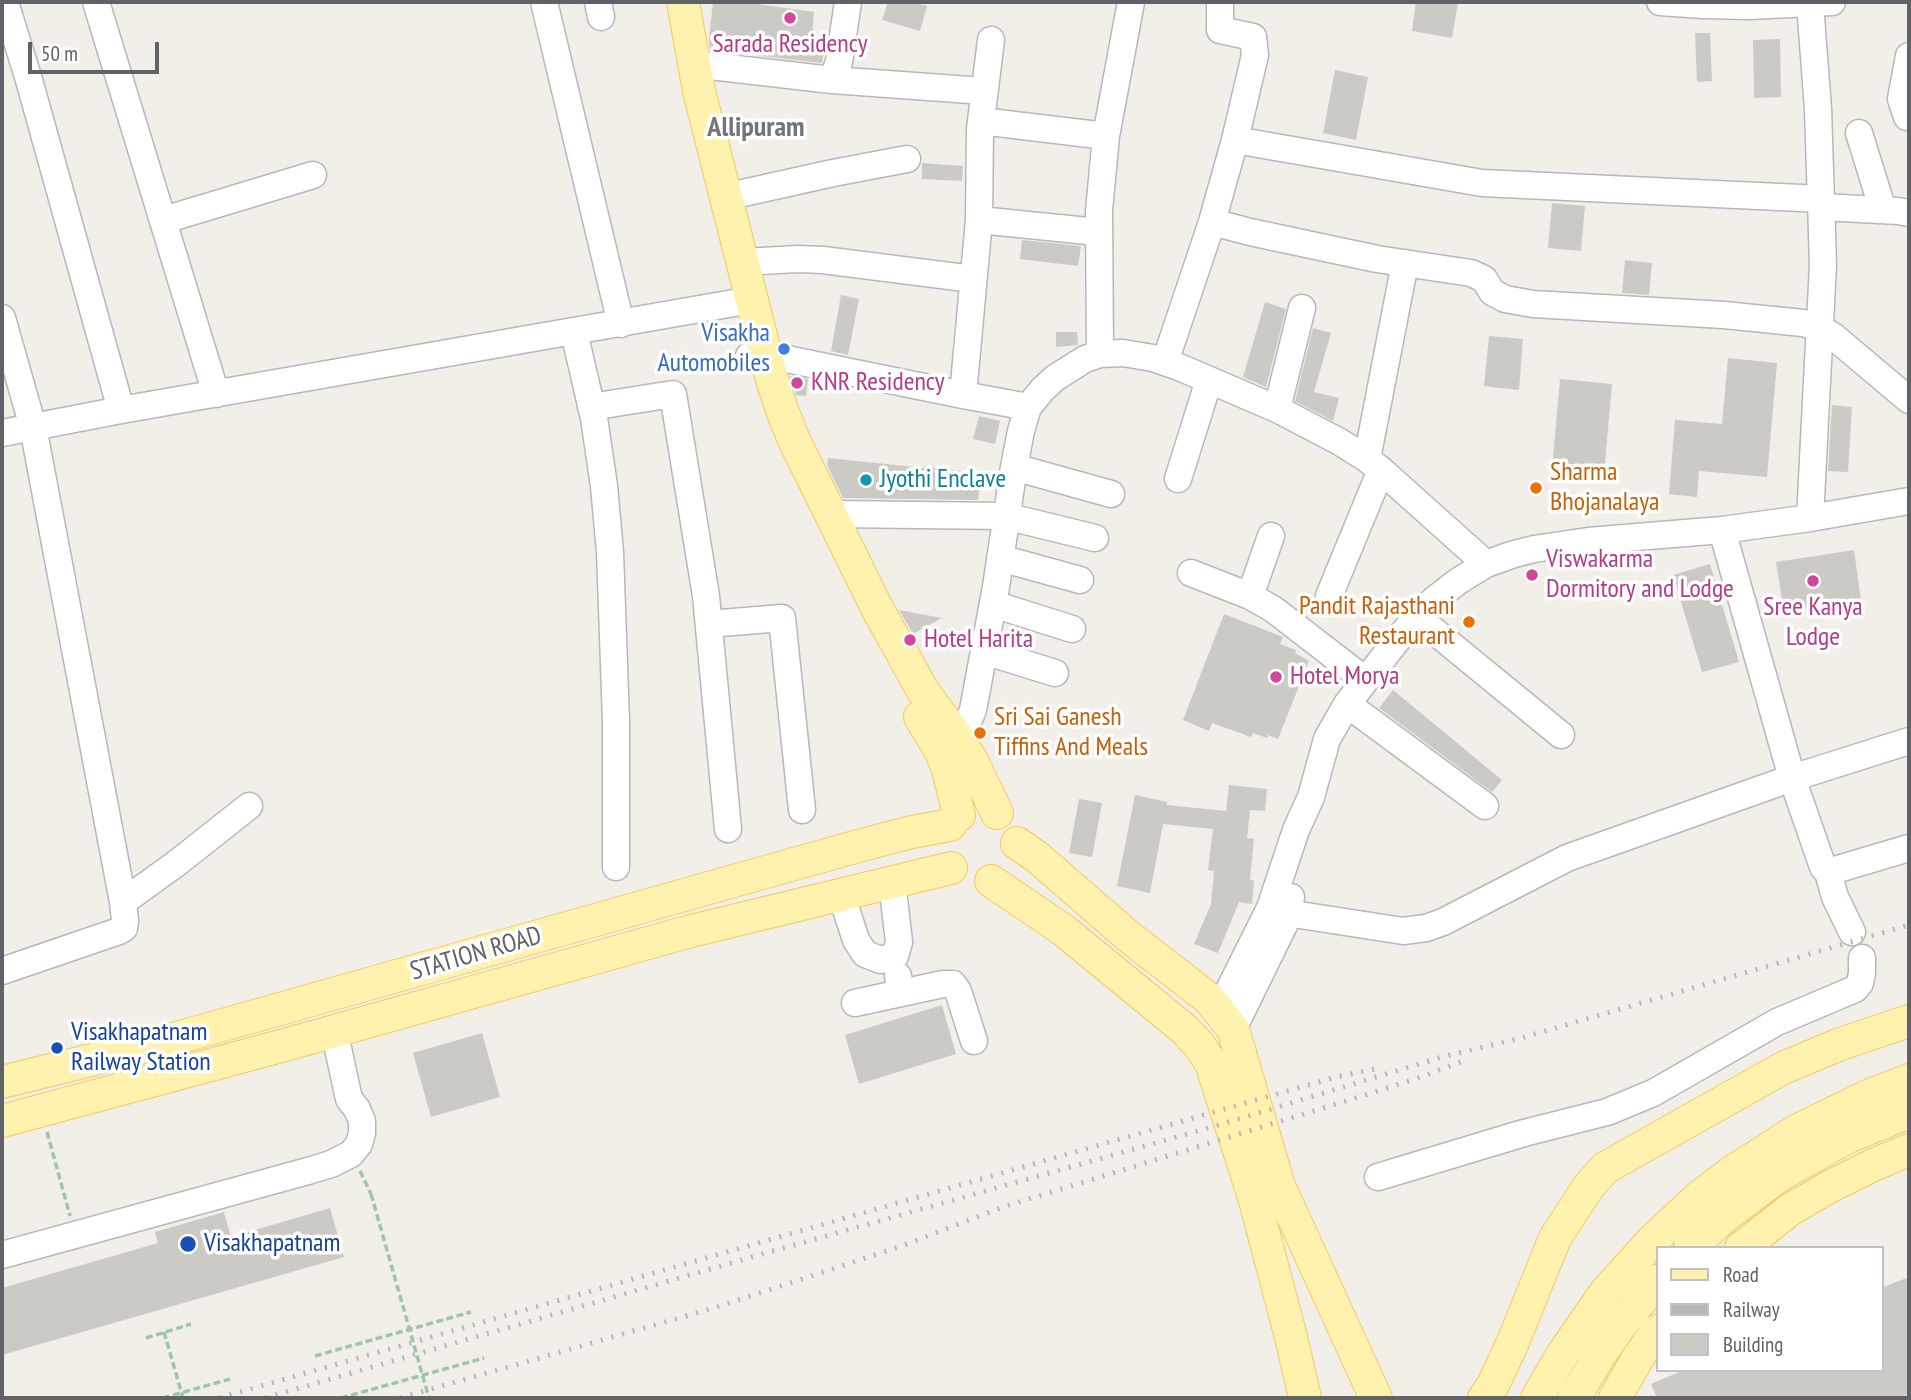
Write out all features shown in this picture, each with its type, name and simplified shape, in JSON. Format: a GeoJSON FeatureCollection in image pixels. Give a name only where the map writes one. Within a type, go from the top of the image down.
{"type":"FeatureCollection","features":[{"type":"Feature","properties":{"kind":"main road"},"geometry":{"type":"LineString","coordinates":[[668,2],[697,148],[734,303],[758,356],[773,383],[794,440],[904,659],[923,691],[960,741],[998,813],[1011,826],[1017,843],[1014,859],[1005,873],[991,881],[976,882],[962,878],[951,868],[944,854],[944,839],[954,820],[954,788],[940,750],[861,618],[773,428],[758,356],[743,262],[693,64],[683,2]]}},
{"type":"Feature","properties":{"kind":"main road"},"geometry":{"type":"LineString","coordinates":[[954,820],[971,810],[985,809],[998,813]]}},
{"type":"Feature","properties":{"kind":"main road","name":"STATION ROAD"},"geometry":{"type":"LineString","coordinates":[[2,1082],[152,1045],[954,820]]}},
{"type":"Feature","properties":{"kind":"main road"},"geometry":{"type":"LineString","coordinates":[[1017,843],[1037,857],[1128,936],[1209,999],[1279,1186],[1376,1398]]}},
{"type":"Feature","properties":{"kind":"main road","name":"STATION ROAD"},"geometry":{"type":"LineString","coordinates":[[2,1121],[691,932],[951,868]]}},
{"type":"Feature","properties":{"kind":"main road"},"geometry":{"type":"LineString","coordinates":[[991,881],[1062,929],[1184,1029],[1199,1045],[1226,1039]]}},
{"type":"Feature","properties":{"kind":"main road"},"geometry":{"type":"LineString","coordinates":[[1484,1398],[1513,1342],[1555,1238],[1589,1186],[1605,1168],[1783,1068],[1838,1045],[1909,1021]]}},
{"type":"Feature","properties":{"kind":"main road"},"geometry":{"type":"LineString","coordinates":[[1226,1039],[1260,1219],[1305,1398]]}},
{"type":"Feature","properties":{"kind":"main road"},"geometry":{"type":"LineString","coordinates":[[1537,1398],[1562,1355],[1605,1293],[1651,1242],[1699,1197],[1732,1172],[1796,1131],[1868,1096],[1909,1080]]}},
{"type":"Feature","properties":{"kind":"main road"},"geometry":{"type":"LineString","coordinates":[[1692,1246],[1724,1217],[1780,1175],[1849,1138],[1909,1112]]}},
{"type":"Feature","properties":{"kind":"main road"},"geometry":{"type":"LineString","coordinates":[[1744,1246],[1791,1209],[1841,1181],[1909,1150]]}},
{"type":"Feature","properties":{"kind":"main road"},"geometry":{"type":"LineString","coordinates":[[1574,1398],[1619,1327],[1656,1282]]}},
{"type":"Feature","properties":{"kind":"main road"},"geometry":{"type":"LineString","coordinates":[[1615,1398],[1656,1332]]}},
{"type":"Feature","properties":{"kind":"street"},"geometry":{"type":"LineString","coordinates":[[5,2],[121,410]]}},
{"type":"Feature","properties":{"kind":"street"},"geometry":{"type":"LineString","coordinates":[[96,2],[216,394]]}},
{"type":"Feature","properties":{"kind":"street"},"geometry":{"type":"LineString","coordinates":[[544,2],[621,324]]}},
{"type":"Feature","properties":{"kind":"street"},"geometry":{"type":"LineString","coordinates":[[832,80],[839,62],[848,2]]}},
{"type":"Feature","properties":{"kind":"street"},"geometry":{"type":"LineString","coordinates":[[1100,354],[1098,232],[1106,136],[1131,2]]}},
{"type":"Feature","properties":{"kind":"street"},"geometry":{"type":"LineString","coordinates":[[1165,362],[1212,222],[1255,55],[1253,37],[1220,30],[1220,2]]}},
{"type":"Feature","properties":{"kind":"street"},"geometry":{"type":"LineString","coordinates":[[1660,2],[1703,5],[1821,3],[1818,109],[1823,265],[1810,518]]}},
{"type":"Feature","properties":{"kind":"street"},"geometry":{"type":"LineString","coordinates":[[963,395],[979,220],[981,121],[991,40]]}},
{"type":"Feature","properties":{"kind":"street"},"geometry":{"type":"LineString","coordinates":[[1907,117],[1901,99],[1909,56]]}},
{"type":"Feature","properties":{"kind":"street"},"geometry":{"type":"LineString","coordinates":[[693,64],[832,80],[984,91]]}},
{"type":"Feature","properties":{"kind":"street"},"geometry":{"type":"LineString","coordinates":[[981,121],[1106,136]]}},
{"type":"Feature","properties":{"kind":"street"},"geometry":{"type":"LineString","coordinates":[[1858,132],[1883,210]]}},
{"type":"Feature","properties":{"kind":"street"},"geometry":{"type":"LineString","coordinates":[[1235,141],[1482,183],[1822,203],[1909,213]]}},
{"type":"Feature","properties":{"kind":"street"},"geometry":{"type":"LineString","coordinates":[[725,197],[907,159]]}},
{"type":"Feature","properties":{"kind":"street"},"geometry":{"type":"LineString","coordinates":[[164,220],[313,176]]}},
{"type":"Feature","properties":{"kind":"street"},"geometry":{"type":"LineString","coordinates":[[979,220],[1098,232]]}},
{"type":"Feature","properties":{"kind":"street"},"geometry":{"type":"LineString","coordinates":[[1212,222],[1405,263],[1471,273],[1484,279],[1498,296],[1533,304],[1749,317],[1803,323],[1820,328],[1833,336],[1909,400]]}},
{"type":"Feature","properties":{"kind":"street"},"geometry":{"type":"LineString","coordinates":[[743,262],[823,260],[973,279]]}},
{"type":"Feature","properties":{"kind":"street"},"geometry":{"type":"LineString","coordinates":[[1329,596],[1374,465],[1405,263]]}},
{"type":"Feature","properties":{"kind":"street"},"geometry":{"type":"LineString","coordinates":[[2,433],[734,303]]}},
{"type":"Feature","properties":{"kind":"street"},"geometry":{"type":"LineString","coordinates":[[1277,408],[1302,308]]}},
{"type":"Feature","properties":{"kind":"street"},"geometry":{"type":"LineString","coordinates":[[2,318],[33,427],[125,921],[124,928],[119,931],[4,962]]}},
{"type":"Feature","properties":{"kind":"street"},"geometry":{"type":"LineString","coordinates":[[574,332],[591,407],[604,486],[610,552],[616,721],[616,867]]}},
{"type":"Feature","properties":{"kind":"street"},"geometry":{"type":"LineString","coordinates":[[960,741],[973,710],[993,604],[1005,516],[1028,407],[1043,388],[1085,359],[1100,354],[1135,355],[1165,362],[1277,408],[1340,442],[1374,465],[1486,564]]}},
{"type":"Feature","properties":{"kind":"street"},"geometry":{"type":"LineString","coordinates":[[758,356],[1028,407]]}},
{"type":"Feature","properties":{"kind":"street"},"geometry":{"type":"LineString","coordinates":[[1178,479],[1209,380]]}},
{"type":"Feature","properties":{"kind":"street"},"geometry":{"type":"LineString","coordinates":[[591,407],[673,394],[709,624],[728,829]]}},
{"type":"Feature","properties":{"kind":"street"},"geometry":{"type":"LineString","coordinates":[[1014,467],[1111,494]]}},
{"type":"Feature","properties":{"kind":"street"},"geometry":{"type":"LineString","coordinates":[[1226,1039],[1296,830],[1311,797],[1327,739],[1364,680],[1434,600],[1486,564],[1534,549],[1588,541],[1723,530],[1909,501]]}},
{"type":"Feature","properties":{"kind":"street"},"geometry":{"type":"LineString","coordinates":[[832,514],[1005,516],[1095,538]]}},
{"type":"Feature","properties":{"kind":"street"},"geometry":{"type":"LineString","coordinates":[[1723,530],[1792,778],[1823,867],[1828,872],[1835,897],[1852,932]]}},
{"type":"Feature","properties":{"kind":"street"},"geometry":{"type":"LineString","coordinates":[[1250,596],[1271,536]]}},
{"type":"Feature","properties":{"kind":"street"},"geometry":{"type":"LineString","coordinates":[[1000,558],[1080,580]]}},
{"type":"Feature","properties":{"kind":"street"},"geometry":{"type":"LineString","coordinates":[[1191,573],[1250,596],[1273,609],[1364,680]]}},
{"type":"Feature","properties":{"kind":"street"},"geometry":{"type":"LineString","coordinates":[[993,604],[1072,629]]}},
{"type":"Feature","properties":{"kind":"street"},"geometry":{"type":"LineString","coordinates":[[1417,617],[1561,735]]}},
{"type":"Feature","properties":{"kind":"street"},"geometry":{"type":"LineString","coordinates":[[709,624],[782,618],[803,810]]}},
{"type":"Feature","properties":{"kind":"street"},"geometry":{"type":"LineString","coordinates":[[984,651],[1055,673]]}},
{"type":"Feature","properties":{"kind":"street"},"geometry":{"type":"LineString","coordinates":[[1347,704],[1485,806]]}},
{"type":"Feature","properties":{"kind":"street"},"geometry":{"type":"LineString","coordinates":[[1287,914],[1403,931],[1426,928],[1443,922],[1567,858],[1792,778],[1909,741]]}},
{"type":"Feature","properties":{"kind":"street"},"geometry":{"type":"LineString","coordinates":[[1226,1039],[1284,925],[1310,829],[1311,797]]}},
{"type":"Feature","properties":{"kind":"street"},"geometry":{"type":"LineString","coordinates":[[123,902],[249,806]]}},
{"type":"Feature","properties":{"kind":"street"},"geometry":{"type":"LineString","coordinates":[[1828,872],[1909,849]]}},
{"type":"Feature","properties":{"kind":"street"},"geometry":{"type":"LineString","coordinates":[[892,882],[899,942],[895,956],[901,993]]}},
{"type":"Feature","properties":{"kind":"street"},"geometry":{"type":"LineString","coordinates":[[841,894],[856,940],[865,954],[881,960],[895,956]]}},
{"type":"Feature","properties":{"kind":"street"},"geometry":{"type":"LineString","coordinates":[[1378,1177],[1607,1111],[1653,1093],[1777,1022],[1855,989],[1860,983],[1862,973],[1861,958]]}},
{"type":"Feature","properties":{"kind":"street"},"geometry":{"type":"LineString","coordinates":[[855,1003],[953,984],[958,991],[974,1041]]}},
{"type":"Feature","properties":{"kind":"street"},"geometry":{"type":"LineString","coordinates":[[2,1238],[328,1149],[337,1144],[346,1133],[349,1099],[334,1030]]}},
{"type":"Feature","properties":{"kind":"street"},"geometry":{"type":"LineString","coordinates":[[2,1255],[331,1164],[351,1154],[359,1144],[362,1121],[349,1099]]}},
{"type":"Feature","properties":{"kind":"path"},"geometry":{"type":"LineString","coordinates":[[46,1127],[71,1220]]}},
{"type":"Feature","properties":{"kind":"path"},"geometry":{"type":"LineString","coordinates":[[371,1194],[429,1398]]}},
{"type":"Feature","properties":{"kind":"path"},"geometry":{"type":"LineString","coordinates":[[315,1356],[471,1312]]}},
{"type":"Feature","properties":{"kind":"path"},"geometry":{"type":"LineString","coordinates":[[146,1338],[191,1324]]}},
{"type":"Feature","properties":{"kind":"path"},"geometry":{"type":"LineString","coordinates":[[164,1332],[182,1396]]}},
{"type":"Feature","properties":{"kind":"path"},"geometry":{"type":"LineString","coordinates":[[341,1398],[484,1357]]}},
{"type":"Feature","properties":{"kind":"path"},"geometry":{"type":"LineString","coordinates":[[163,1398],[182,1396],[230,1379]]}},
{"type":"Feature","properties":{"kind":"building"},"geometry":{"type":"Polygon","coordinates":[[[713,2],[743,2],[814,12],[812,36],[826,37],[822,63],[710,50],[713,2]]]}},
{"type":"Feature","properties":{"kind":"building"},"geometry":{"type":"Polygon","coordinates":[[[888,2],[911,2],[927,6],[920,31],[882,20],[888,2]]]}},
{"type":"Feature","properties":{"kind":"building"},"geometry":{"type":"Polygon","coordinates":[[[1416,2],[1458,2],[1452,38],[1412,31],[1416,2]]]}},
{"type":"Feature","properties":{"kind":"building"},"geometry":{"type":"Polygon","coordinates":[[[1695,33],[1710,33],[1712,81],[1697,82],[1695,33]]]}},
{"type":"Feature","properties":{"kind":"building"},"geometry":{"type":"Polygon","coordinates":[[[1780,39],[1781,97],[1754,98],[1753,40],[1780,39]]]}},
{"type":"Feature","properties":{"kind":"building"},"geometry":{"type":"Polygon","coordinates":[[[1335,70],[1368,77],[1356,140],[1323,133],[1335,70]]]}},
{"type":"Feature","properties":{"kind":"building"},"geometry":{"type":"Polygon","coordinates":[[[922,163],[963,166],[962,181],[922,179],[922,163]]]}},
{"type":"Feature","properties":{"kind":"building"},"geometry":{"type":"Polygon","coordinates":[[[1552,203],[1585,206],[1581,251],[1548,248],[1552,203]]]}},
{"type":"Feature","properties":{"kind":"building"},"geometry":{"type":"Polygon","coordinates":[[[1022,240],[1081,246],[1078,266],[1020,259],[1022,240]]]}},
{"type":"Feature","properties":{"kind":"building"},"geometry":{"type":"Polygon","coordinates":[[[1625,260],[1652,263],[1649,295],[1622,293],[1625,260]]]}},
{"type":"Feature","properties":{"kind":"building"},"geometry":{"type":"Polygon","coordinates":[[[841,295],[859,299],[848,355],[831,351],[841,295]]]}},
{"type":"Feature","properties":{"kind":"building"},"geometry":{"type":"Polygon","coordinates":[[[1265,302],[1286,309],[1266,387],[1243,377],[1265,302]]]}},
{"type":"Feature","properties":{"kind":"building"},"geometry":{"type":"Polygon","coordinates":[[[1313,328],[1331,333],[1314,392],[1339,398],[1333,421],[1295,401],[1313,328]]]}},
{"type":"Feature","properties":{"kind":"building"},"geometry":{"type":"Polygon","coordinates":[[[1056,332],[1077,332],[1078,345],[1056,347],[1056,332]]]}},
{"type":"Feature","properties":{"kind":"building"},"geometry":{"type":"Polygon","coordinates":[[[1489,336],[1523,339],[1519,390],[1484,386],[1489,336]]]}},
{"type":"Feature","properties":{"kind":"building"},"geometry":{"type":"Polygon","coordinates":[[[1728,358],[1777,363],[1767,477],[1699,471],[1697,497],[1669,494],[1675,420],[1722,424],[1728,358]]]}},
{"type":"Feature","properties":{"kind":"building"},"geometry":{"type":"Polygon","coordinates":[[[790,376],[808,379],[806,396],[796,395],[790,376]]]}},
{"type":"Feature","properties":{"kind":"building"},"geometry":{"type":"Polygon","coordinates":[[[1560,379],[1612,384],[1604,474],[1552,469],[1560,379]]]}},
{"type":"Feature","properties":{"kind":"building"},"geometry":{"type":"Polygon","coordinates":[[[1832,405],[1852,407],[1848,472],[1828,471],[1832,405]]]}},
{"type":"Feature","properties":{"kind":"building"},"geometry":{"type":"Polygon","coordinates":[[[979,416],[1000,421],[995,444],[973,439],[979,416]]]}},
{"type":"Feature","properties":{"kind":"building"},"geometry":{"type":"Polygon","coordinates":[[[828,458],[982,474],[978,500],[843,498],[827,465],[828,458]]]}},
{"type":"Feature","properties":{"kind":"building"},"geometry":{"type":"Polygon","coordinates":[[[1854,550],[1861,600],[1784,612],[1776,562],[1854,550]]]}},
{"type":"Feature","properties":{"kind":"building"},"geometry":{"type":"Polygon","coordinates":[[[1710,564],[1739,662],[1702,672],[1673,575],[1710,564]]]}},
{"type":"Feature","properties":{"kind":"building"},"geometry":{"type":"Polygon","coordinates":[[[899,610],[942,618],[913,634],[899,610]]]}},
{"type":"Feature","properties":{"kind":"building"},"geometry":{"type":"Polygon","coordinates":[[[1224,614],[1283,637],[1280,644],[1296,650],[1295,653],[1309,661],[1278,739],[1253,733],[1251,737],[1212,723],[1209,731],[1183,720],[1224,614]]]}},
{"type":"Feature","properties":{"kind":"building"},"geometry":{"type":"Polygon","coordinates":[[[1393,690],[1502,780],[1492,792],[1379,708],[1393,690]]]}},
{"type":"Feature","properties":{"kind":"building"},"geometry":{"type":"Polygon","coordinates":[[[1229,785],[1267,789],[1265,811],[1250,810],[1247,838],[1254,839],[1250,880],[1254,880],[1252,904],[1239,902],[1218,953],[1194,944],[1211,904],[1214,871],[1208,870],[1213,829],[1163,824],[1150,893],[1117,886],[1135,795],[1167,802],[1167,805],[1226,811],[1229,785]]]}},
{"type":"Feature","properties":{"kind":"building"},"geometry":{"type":"Polygon","coordinates":[[[1079,799],[1102,803],[1092,857],[1069,853],[1079,799]]]}},
{"type":"Feature","properties":{"kind":"building"},"geometry":{"type":"Polygon","coordinates":[[[942,1005],[956,1054],[859,1084],[845,1035],[942,1005]]]}},
{"type":"Feature","properties":{"kind":"building"},"geometry":{"type":"Polygon","coordinates":[[[482,1033],[500,1097],[431,1117],[413,1053],[482,1033]]]}},
{"type":"Feature","properties":{"kind":"building"},"geometry":{"type":"Polygon","coordinates":[[[330,1208],[344,1257],[2,1355],[2,1288],[158,1243],[155,1232],[224,1212],[231,1237],[330,1208]]]}},
{"type":"Feature","properties":{"kind":"building"},"geometry":{"type":"Polygon","coordinates":[[[1909,1277],[1909,1394],[1900,1398],[1657,1398],[1651,1384],[1679,1372],[1883,1372],[1883,1287],[1909,1277]]]}},
{"type":"Feature","properties":{"kind":"railway"},"geometry":{"type":"LineString","coordinates":[[265,1398],[1212,1127],[1442,1057],[1521,1038],[1909,925]]}},
{"type":"Feature","properties":{"kind":"railway"},"geometry":{"type":"LineString","coordinates":[[400,1398],[717,1307],[899,1247],[1003,1207],[1375,1092],[1468,1059]]}},
{"type":"Feature","properties":{"kind":"railway"},"geometry":{"type":"LineString","coordinates":[[219,1398],[1336,1077],[1380,1068]]}},
{"type":"Feature","properties":{"kind":"place","name":"Sarada Residency"},"geometry":{"type":"Point","coordinates":[790,18]}},
{"type":"Feature","properties":{"kind":"place","name":"Visakha Automobiles"},"geometry":{"type":"Point","coordinates":[784,349]}},
{"type":"Feature","properties":{"kind":"place","name":"KNR Residency"},"geometry":{"type":"Point","coordinates":[797,383]}},
{"type":"Feature","properties":{"kind":"place","name":"Jyothi Enclave"},"geometry":{"type":"Point","coordinates":[866,480]}},
{"type":"Feature","properties":{"kind":"place","name":"Sharma Bhojanalaya"},"geometry":{"type":"Point","coordinates":[1536,488]}},
{"type":"Feature","properties":{"kind":"place","name":"Viswakarma Dormitory and Lodge"},"geometry":{"type":"Point","coordinates":[1532,575]}},
{"type":"Feature","properties":{"kind":"place","name":"Sree Kanya Lodge"},"geometry":{"type":"Point","coordinates":[1813,581]}},
{"type":"Feature","properties":{"kind":"place","name":"Pandit Rajasthani Restaurant"},"geometry":{"type":"Point","coordinates":[1469,622]}},
{"type":"Feature","properties":{"kind":"place","name":"Hotel Harita"},"geometry":{"type":"Point","coordinates":[910,640]}},
{"type":"Feature","properties":{"kind":"place","name":"Hotel Morya"},"geometry":{"type":"Point","coordinates":[1276,677]}},
{"type":"Feature","properties":{"kind":"place","name":"Sri Sai Ganesh Tiffins And Meals"},"geometry":{"type":"Point","coordinates":[980,733]}},
{"type":"Feature","properties":{"kind":"place","name":"Visakhapatnam Railway Station"},"geometry":{"type":"Point","coordinates":[57,1048]}},
{"type":"Feature","properties":{"kind":"place","name":"Visakhapatnam"},"geometry":{"type":"Point","coordinates":[188,1244]}},
{"type":"Feature","properties":{"kind":"district","name":"Allipuram"},"geometry":{"type":"Point","coordinates":[756,128]}}]}
